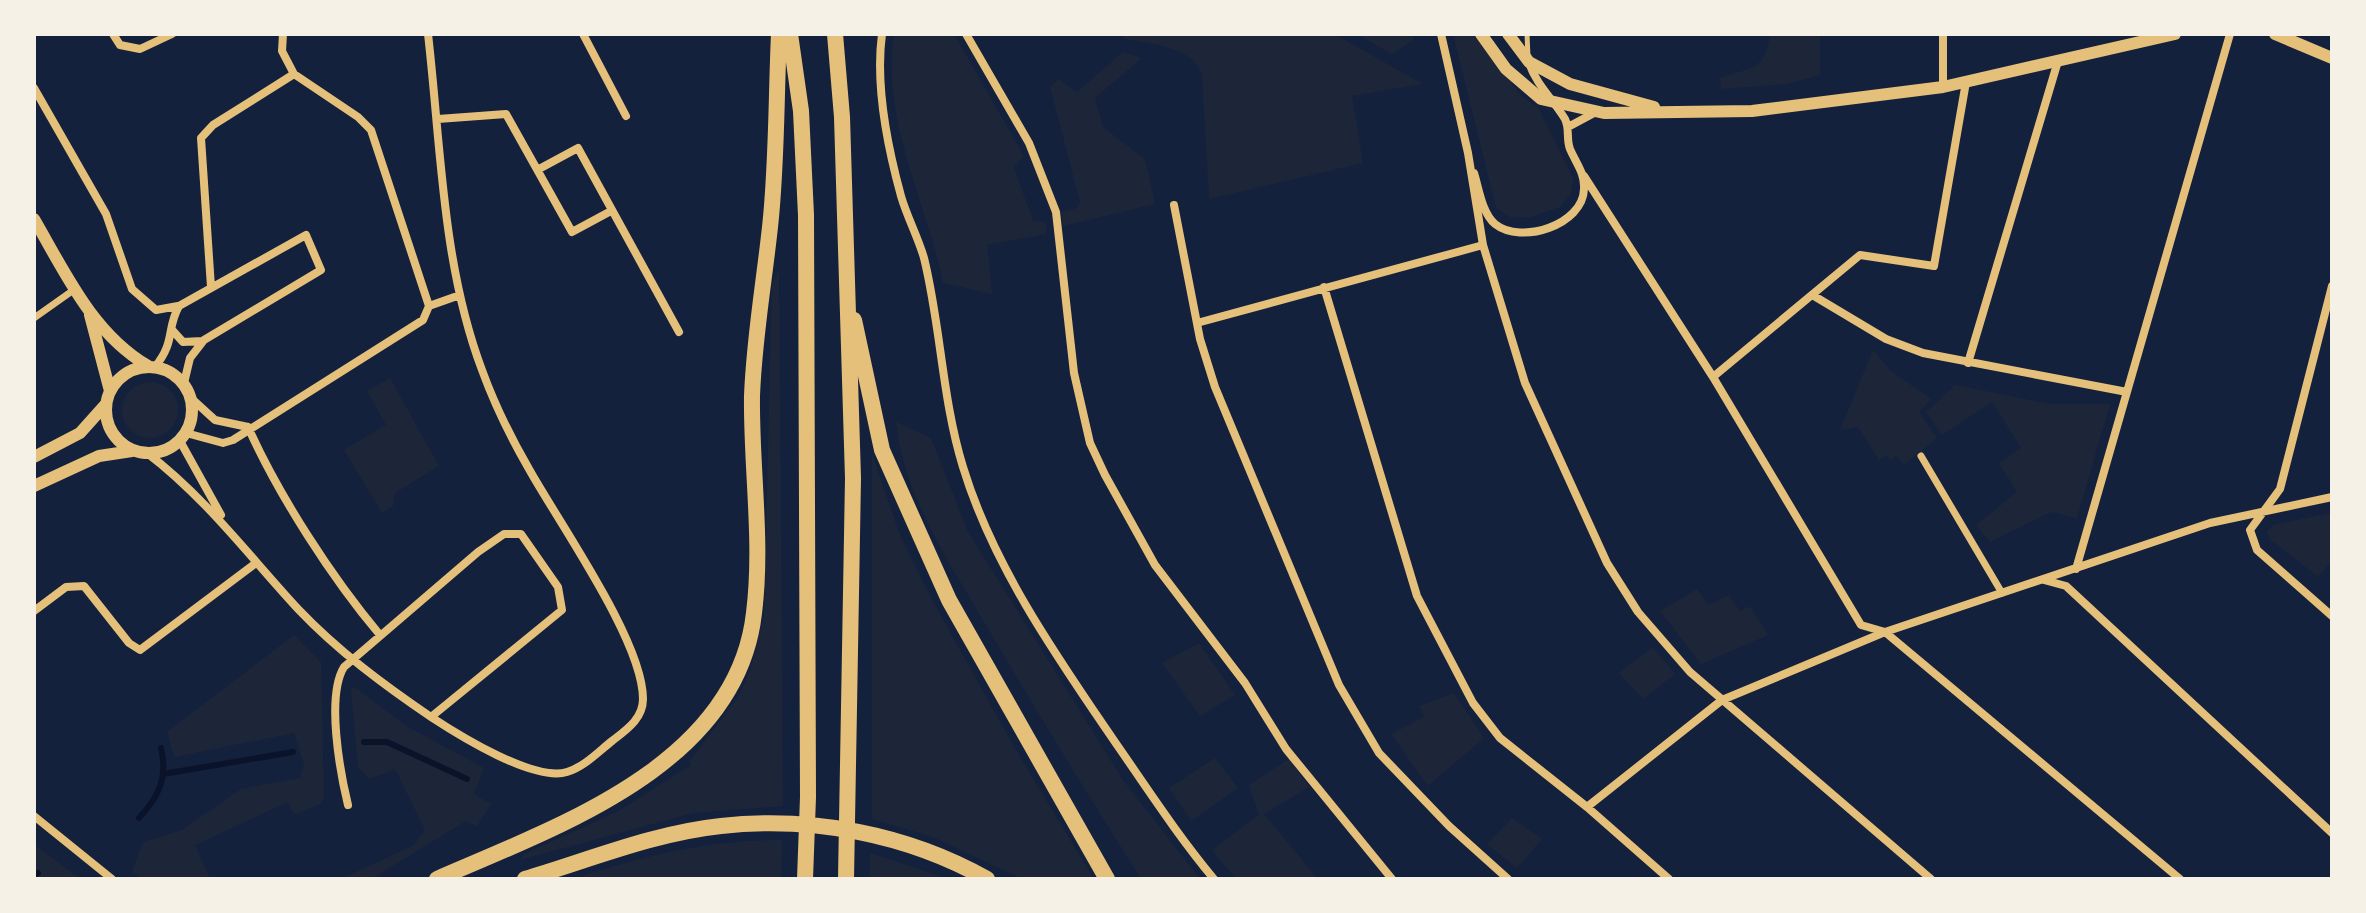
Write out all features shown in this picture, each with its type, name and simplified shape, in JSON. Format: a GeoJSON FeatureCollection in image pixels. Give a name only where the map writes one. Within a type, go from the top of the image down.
{"type":"FeatureCollection","features":[{"type":"Feature","properties":{"kind":"highway"},"geometry":{"type":"LineString","coordinates":[[437,879],[584,811],[661,764],[683,746],[721,705],[746,654],[757,589],[752,394],[771,224],[779,34]]}},
{"type":"Feature","properties":{"kind":"highway"},"geometry":{"type":"LineString","coordinates":[[790,34],[801,111],[806,215],[808,797],[805,879]]}},
{"type":"Feature","properties":{"kind":"highway"},"geometry":{"type":"LineString","coordinates":[[835,34],[842,117],[844,274],[853,478],[846,879]]}},
{"type":"Feature","properties":{"kind":"highway"},"geometry":{"type":"LineString","coordinates":[[844,274],[882,450],[949,600],[1107,879]]}},
{"type":"Feature","properties":{"kind":"highway"},"geometry":{"type":"LineString","coordinates":[[525,879],[662,838],[720,826],[775,824],[831,826],[896,840],[935,854],[987,879]]}},
{"type":"Feature","properties":{"kind":"street"},"geometry":{"type":"LineString","coordinates":[[113,34],[120,45],[140,49],[172,34]]}},
{"type":"Feature","properties":{"kind":"street"},"geometry":{"type":"LineString","coordinates":[[183,437],[228,443],[248,427],[423,320],[429,306],[371,130],[358,117],[294,74],[282,51],[283,34]]}},
{"type":"Feature","properties":{"kind":"street"},"geometry":{"type":"LineString","coordinates":[[89,312],[108,398],[112,433],[141,452],[224,523],[256,563],[351,659],[431,717],[524,766],[556,775],[577,769],[637,719],[642,710],[641,678],[591,572],[527,467],[483,372],[460,295],[447,221],[428,34]]}},
{"type":"Feature","properties":{"kind":"street"},"geometry":{"type":"LineString","coordinates":[[583,34],[626,116]]}},
{"type":"Feature","properties":{"kind":"street"},"geometry":{"type":"LineString","coordinates":[[882,34],[879,69],[885,114],[901,196],[929,279],[950,417],[963,469],[1000,555],[1075,684],[1153,798],[1214,879]]}},
{"type":"Feature","properties":{"kind":"street"},"geometry":{"type":"LineString","coordinates":[[966,34],[1029,143],[1056,212],[1074,373],[1090,443],[1105,475],[1155,565],[1245,683],[1286,749],[1392,879]]}},
{"type":"Feature","properties":{"kind":"street"},"geometry":{"type":"LineString","coordinates":[[1441,34],[1468,153],[1483,245],[1525,383],[1607,563],[1638,612],[1690,672],[1931,879]]}},
{"type":"Feature","properties":{"kind":"street"},"geometry":{"type":"LineString","coordinates":[[1481,34],[1522,86],[1554,104],[1596,112],[1803,107],[1943,87],[2175,34]]}},
{"type":"Feature","properties":{"kind":"street"},"geometry":{"type":"LineString","coordinates":[[1508,34],[1529,62],[1540,88],[1568,127],[1569,147],[1584,176],[1713,377],[1861,625],[1885,632],[2180,879]]}},
{"type":"Feature","properties":{"kind":"street"},"geometry":{"type":"LineString","coordinates":[[1943,34],[1943,87]]}},
{"type":"Feature","properties":{"kind":"street"},"geometry":{"type":"LineString","coordinates":[[2076,569],[2230,34]]}},
{"type":"Feature","properties":{"kind":"street"},"geometry":{"type":"LineString","coordinates":[[2275,34],[2332,58]]}},
{"type":"Feature","properties":{"kind":"street"},"geometry":{"type":"LineString","coordinates":[[1968,363],[2058,61]]}},
{"type":"Feature","properties":{"kind":"street"},"geometry":{"type":"LineString","coordinates":[[1529,62],[1592,92],[1665,110]]}},
{"type":"Feature","properties":{"kind":"street"},"geometry":{"type":"LineString","coordinates":[[211,287],[201,138],[213,125],[294,74]]}},
{"type":"Feature","properties":{"kind":"street"},"geometry":{"type":"LineString","coordinates":[[1713,377],[1860,255],[1934,266],[1966,82]]}},
{"type":"Feature","properties":{"kind":"street"},"geometry":{"type":"LineString","coordinates":[[34,88],[106,214],[132,289],[156,310],[179,306],[306,235],[321,270],[204,340],[190,358],[184,383]]}},
{"type":"Feature","properties":{"kind":"street"},"geometry":{"type":"LineString","coordinates":[[1568,127],[1596,112]]}},
{"type":"Feature","properties":{"kind":"street"},"geometry":{"type":"LineString","coordinates":[[438,119],[506,114],[572,232],[611,211]]}},
{"type":"Feature","properties":{"kind":"street"},"geometry":{"type":"LineString","coordinates":[[539,169],[578,148],[679,332]]}},
{"type":"Feature","properties":{"kind":"street"},"geometry":{"type":"LineString","coordinates":[[1468,153],[1490,218],[1506,230],[1516,232],[1553,226],[1575,213],[1584,195],[1584,176]]}},
{"type":"Feature","properties":{"kind":"street"},"geometry":{"type":"LineString","coordinates":[[1174,205],[1197,323],[1215,387],[1339,685],[1379,753],[1449,826],[1508,879]]}},
{"type":"Feature","properties":{"kind":"street"},"geometry":{"type":"LineString","coordinates":[[34,219],[89,312],[121,347],[184,383],[192,399],[215,420],[248,427]]}},
{"type":"Feature","properties":{"kind":"street"},"geometry":{"type":"LineString","coordinates":[[1197,323],[1483,245]]}},
{"type":"Feature","properties":{"kind":"street"},"geometry":{"type":"LineString","coordinates":[[1324,287],[1417,596],[1473,703],[1500,738],[1587,807],[1669,879]]}},
{"type":"Feature","properties":{"kind":"street"},"geometry":{"type":"LineString","coordinates":[[34,318],[75,289]]}},
{"type":"Feature","properties":{"kind":"street"},"geometry":{"type":"LineString","coordinates":[[2331,291],[2280,489],[2253,521],[2250,530],[2252,544],[2332,616]]}},
{"type":"Feature","properties":{"kind":"street"},"geometry":{"type":"LineString","coordinates":[[429,306],[460,295]]}},
{"type":"Feature","properties":{"kind":"street"},"geometry":{"type":"LineString","coordinates":[[1814,296],[1886,339],[1968,363],[2127,392]]}},
{"type":"Feature","properties":{"kind":"street"},"geometry":{"type":"LineString","coordinates":[[34,457],[80,433],[125,374],[151,366],[170,348],[174,315],[179,306]]}},
{"type":"Feature","properties":{"kind":"street"},"geometry":{"type":"LineString","coordinates":[[173,330],[183,342],[204,340]]}},
{"type":"Feature","properties":{"kind":"street"},"geometry":{"type":"LineString","coordinates":[[34,486],[99,456],[159,452],[183,437],[191,422],[192,399]]}},
{"type":"Feature","properties":{"kind":"street"},"geometry":{"type":"LineString","coordinates":[[248,427],[260,453],[336,577],[380,635]]}},
{"type":"Feature","properties":{"kind":"street"},"geometry":{"type":"LineString","coordinates":[[183,437],[224,523]]}},
{"type":"Feature","properties":{"kind":"street"},"geometry":{"type":"LineString","coordinates":[[1921,456],[2002,593]]}},
{"type":"Feature","properties":{"kind":"street"},"geometry":{"type":"LineString","coordinates":[[1587,807],[1722,700],[1885,632],[2210,523],[2332,497]]}},
{"type":"Feature","properties":{"kind":"street"},"geometry":{"type":"LineString","coordinates":[[348,805],[339,769],[337,695],[340,673],[351,659],[478,552],[504,534],[521,534],[551,576],[563,599],[559,616],[431,717]]}},
{"type":"Feature","properties":{"kind":"street"},"geometry":{"type":"LineString","coordinates":[[34,611],[66,587],[84,586],[129,643],[140,650],[256,563]]}},
{"type":"Feature","properties":{"kind":"street"},"geometry":{"type":"LineString","coordinates":[[2043,580],[2066,586],[2332,833]]}},
{"type":"Feature","properties":{"kind":"street"},"geometry":{"type":"LineString","coordinates":[[34,816],[112,879]]}},
{"type":"Feature","properties":{"kind":"lane"},"geometry":{"type":"LineString","coordinates":[[1527,34],[1529,62]]}},
{"type":"Feature","properties":{"kind":"shaded area"},"geometry":{"type":"Polygon","coordinates":[[[894,34],[954,34],[1024,156],[1014,167],[1033,221],[1046,222],[1046,234],[987,245],[992,294],[943,283],[899,129],[892,66],[894,34]]]}},
{"type":"Feature","properties":{"kind":"shaded area"},"geometry":{"type":"Polygon","coordinates":[[[1119,34],[1334,34],[1423,84],[1352,96],[1363,163],[1209,199],[1202,74],[1189,57],[1180,52],[1126,39],[1119,34]]]}},
{"type":"Feature","properties":{"kind":"shaded area"},"geometry":{"type":"Polygon","coordinates":[[[1357,34],[1413,34],[1413,40],[1392,54],[1357,34]]]}},
{"type":"Feature","properties":{"kind":"shaded area"},"geometry":{"type":"Polygon","coordinates":[[[1453,34],[1476,34],[1522,97],[1538,107],[1573,178],[1571,194],[1560,207],[1531,217],[1511,218],[1496,208],[1453,34]]]}},
{"type":"Feature","properties":{"kind":"shaded area"},"geometry":{"type":"Polygon","coordinates":[[[1770,34],[1820,34],[1820,75],[1787,84],[1721,89],[1720,78],[1749,69],[1760,61],[1765,55],[1770,34]]]}},
{"type":"Feature","properties":{"kind":"shaded area"},"geometry":{"type":"Polygon","coordinates":[[[1123,52],[1142,58],[1095,98],[1103,127],[1145,159],[1155,204],[1063,226],[1061,212],[1077,208],[1080,202],[1050,87],[1059,79],[1077,92],[1123,52]]]}},
{"type":"Feature","properties":{"kind":"shaded area"},"geometry":{"type":"Polygon","coordinates":[[[779,269],[783,806],[693,813],[520,860],[524,854],[617,812],[691,765],[689,762],[738,697],[750,671],[764,616],[772,284],[779,269]]]}},
{"type":"Feature","properties":{"kind":"shaded area"},"geometry":{"type":"Polygon","coordinates":[[[1873,350],[1890,370],[1931,399],[1919,412],[1937,438],[1904,465],[1897,456],[1890,460],[1887,455],[1879,460],[1858,427],[1840,430],[1873,350]]]}},
{"type":"Feature","properties":{"kind":"shaded area"},"geometry":{"type":"Polygon","coordinates":[[[390,378],[439,466],[395,493],[393,506],[382,513],[344,450],[386,425],[367,391],[390,378]]]}},
{"type":"Feature","properties":{"kind":"shaded area"},"geometry":{"type":"Polygon","coordinates":[[[150,382],[170,390],[178,410],[170,430],[150,438],[130,430],[122,410],[130,390],[150,382]]]}},
{"type":"Feature","properties":{"kind":"shaded area"},"geometry":{"type":"Polygon","coordinates":[[[1955,385],[2050,404],[2110,404],[2077,518],[2051,512],[1990,542],[1976,525],[2017,492],[1999,463],[2021,448],[1992,402],[1942,435],[1926,412],[1955,385]]]}},
{"type":"Feature","properties":{"kind":"shaded area"},"geometry":{"type":"Polygon","coordinates":[[[896,422],[931,438],[968,532],[1123,780],[1200,879],[1141,879],[943,553],[908,476],[896,422]]]}},
{"type":"Feature","properties":{"kind":"shaded area"},"geometry":{"type":"Polygon","coordinates":[[[872,454],[900,535],[930,596],[1014,747],[1094,879],[1022,879],[933,837],[872,819],[872,454]]]}},
{"type":"Feature","properties":{"kind":"shaded area"},"geometry":{"type":"Polygon","coordinates":[[[2332,513],[2332,561],[2318,577],[2269,538],[2267,532],[2273,525],[2332,513]]]}},
{"type":"Feature","properties":{"kind":"shaded area"},"geometry":{"type":"Polygon","coordinates":[[[1697,589],[1708,605],[1729,595],[1740,611],[1750,606],[1768,635],[1701,664],[1660,611],[1697,589]]]}},
{"type":"Feature","properties":{"kind":"shaded area"},"geometry":{"type":"Polygon","coordinates":[[[294,635],[321,662],[324,798],[320,804],[294,815],[288,802],[195,845],[210,879],[141,879],[132,871],[143,842],[182,830],[241,789],[300,778],[304,765],[294,733],[174,757],[167,732],[294,635]]]}},
{"type":"Feature","properties":{"kind":"shaded area"},"geometry":{"type":"Polygon","coordinates":[[[1199,643],[1235,695],[1200,716],[1162,663],[1199,643]]]}},
{"type":"Feature","properties":{"kind":"shaded area"},"geometry":{"type":"Polygon","coordinates":[[[1653,647],[1675,674],[1643,699],[1619,673],[1653,647]]]}},
{"type":"Feature","properties":{"kind":"shaded area"},"geometry":{"type":"Polygon","coordinates":[[[354,687],[408,727],[484,768],[474,794],[491,804],[477,826],[466,821],[371,879],[341,879],[414,845],[425,830],[395,769],[370,779],[358,767],[351,689],[354,687]]]}},
{"type":"Feature","properties":{"kind":"shaded area"},"geometry":{"type":"Polygon","coordinates":[[[1454,693],[1484,738],[1428,786],[1391,734],[1424,717],[1419,706],[1454,693]]]}},
{"type":"Feature","properties":{"kind":"shaded area"},"geometry":{"type":"Polygon","coordinates":[[[1215,758],[1238,788],[1191,821],[1169,788],[1215,758]]]}},
{"type":"Feature","properties":{"kind":"shaded area"},"geometry":{"type":"Polygon","coordinates":[[[1289,759],[1309,787],[1264,814],[1317,878],[1236,879],[1212,850],[1259,815],[1249,785],[1289,759]]]}},
{"type":"Feature","properties":{"kind":"shaded area"},"geometry":{"type":"Polygon","coordinates":[[[1512,818],[1542,839],[1517,868],[1487,844],[1512,818]]]}},
{"type":"Feature","properties":{"kind":"shaded area"},"geometry":{"type":"Polygon","coordinates":[[[782,840],[781,879],[574,879],[625,863],[702,846],[782,840]]]}},
{"type":"Feature","properties":{"kind":"shaded area"},"geometry":{"type":"Polygon","coordinates":[[[34,844],[80,879],[34,879],[34,844]]]}},
{"type":"Feature","properties":{"kind":"shaded area"},"geometry":{"type":"Polygon","coordinates":[[[870,853],[948,879],[870,879],[870,853]]]}},
{"type":"Feature","properties":{"kind":"waterway"},"geometry":{"type":"LineString","coordinates":[[364,742],[387,742],[467,779]]}},
{"type":"Feature","properties":{"kind":"waterway"},"geometry":{"type":"LineString","coordinates":[[139,818],[160,786],[163,768],[161,748]]}},
{"type":"Feature","properties":{"kind":"waterway"},"geometry":{"type":"LineString","coordinates":[[163,774],[293,752]]}},
{"type":"Feature","properties":{"kind":"waterway"},"geometry":{"type":"LineString","coordinates":[[34,875],[38,873]]}}]}
